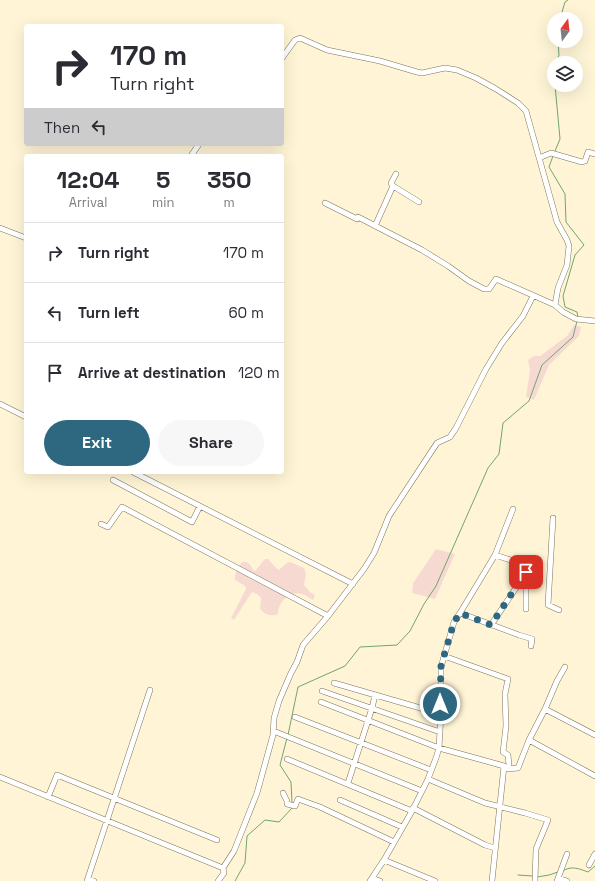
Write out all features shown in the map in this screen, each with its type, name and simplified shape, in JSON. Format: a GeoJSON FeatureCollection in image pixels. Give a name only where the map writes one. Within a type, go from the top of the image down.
{"type":"FeatureCollection","features":[{"type":"Feature","properties":{"kind":"street"},"geometry":{"type":"LineString","coordinates":[[284,55],[295,40],[300,38],[331,51],[380,61],[417,72],[422,73],[445,68],[456,70],[476,78],[518,103],[526,111],[531,134],[557,222],[569,246],[567,265],[558,288],[555,305]]}},
{"type":"Feature","properties":{"kind":"street"},"geometry":{"type":"LineString","coordinates":[[539,158],[551,153],[582,162],[585,161],[588,152],[595,154]]}},
{"type":"Feature","properties":{"kind":"street"},"geometry":{"type":"LineString","coordinates":[[375,226],[393,186],[391,183],[396,174]]}},
{"type":"Feature","properties":{"kind":"street"},"geometry":{"type":"LineString","coordinates":[[393,186],[419,202]]}},
{"type":"Feature","properties":{"kind":"street"},"geometry":{"type":"LineString","coordinates":[[326,203],[357,219],[358,217],[422,250],[469,281],[484,289],[489,289],[496,279],[555,305],[563,312],[578,319],[595,321]]}},
{"type":"Feature","properties":{"kind":"street"},"geometry":{"type":"LineString","coordinates":[[0,228],[24,237]]}},
{"type":"Feature","properties":{"kind":"street"},"geometry":{"type":"LineString","coordinates":[[218,881],[224,873],[223,868],[234,850],[257,793],[273,735],[274,718],[279,701],[303,645],[353,584],[374,553],[389,516],[400,497],[437,443],[450,437],[456,428],[486,369],[502,343],[523,316],[533,296]]}},
{"type":"Feature","properties":{"kind":"street"},"geometry":{"type":"LineString","coordinates":[[0,404],[24,416]]}},
{"type":"Feature","properties":{"kind":"street"},"geometry":{"type":"LineString","coordinates":[[137,474],[353,584]]}},
{"type":"Feature","properties":{"kind":"street"},"geometry":{"type":"LineString","coordinates":[[113,480],[192,522],[200,506]]}},
{"type":"Feature","properties":{"kind":"street"},"geometry":{"type":"LineString","coordinates":[[101,524],[108,527],[122,507],[328,616]]}},
{"type":"Feature","properties":{"kind":"street"},"geometry":{"type":"LineString","coordinates":[[380,881],[371,879],[384,860],[422,791],[439,748],[441,666],[454,622],[495,554],[513,509]]}},
{"type":"Feature","properties":{"kind":"street"},"geometry":{"type":"LineString","coordinates":[[553,518],[548,605],[559,610]]}},
{"type":"Feature","properties":{"kind":"street"},"geometry":{"type":"LineString","coordinates":[[495,554],[526,565],[526,609]]}},
{"type":"Feature","properties":{"kind":"street"},"geometry":{"type":"LineString","coordinates":[[491,625],[526,572]]}},
{"type":"Feature","properties":{"kind":"street"},"geometry":{"type":"LineString","coordinates":[[460,613],[532,639],[531,646]]}},
{"type":"Feature","properties":{"kind":"street"},"geometry":{"type":"LineString","coordinates":[[444,656],[508,679],[505,694],[506,726],[503,752],[508,755],[509,765],[506,768],[499,807],[492,881]]}},
{"type":"Feature","properties":{"kind":"street"},"geometry":{"type":"LineString","coordinates":[[321,702],[439,748],[504,766],[506,768],[518,768],[556,681],[565,667]]}},
{"type":"Feature","properties":{"kind":"street"},"geometry":{"type":"LineString","coordinates":[[334,683],[441,714]]}},
{"type":"Feature","properties":{"kind":"street"},"geometry":{"type":"LineString","coordinates":[[94,881],[87,880],[150,690]]}},
{"type":"Feature","properties":{"kind":"street"},"geometry":{"type":"LineString","coordinates":[[322,691],[440,732]]}},
{"type":"Feature","properties":{"kind":"street"},"geometry":{"type":"LineString","coordinates":[[348,783],[376,695]]}},
{"type":"Feature","properties":{"kind":"street"},"geometry":{"type":"LineString","coordinates":[[545,709],[595,735]]}},
{"type":"Feature","properties":{"kind":"street"},"geometry":{"type":"LineString","coordinates":[[295,717],[431,770]]}},
{"type":"Feature","properties":{"kind":"street"},"geometry":{"type":"LineString","coordinates":[[276,732],[422,791]]}},
{"type":"Feature","properties":{"kind":"street"},"geometry":{"type":"LineString","coordinates":[[529,740],[595,776]]}},
{"type":"Feature","properties":{"kind":"street"},"geometry":{"type":"LineString","coordinates":[[287,759],[412,809],[485,845],[495,848]]}},
{"type":"Feature","properties":{"kind":"street"},"geometry":{"type":"LineString","coordinates":[[48,797],[57,775],[217,840]]}},
{"type":"Feature","properties":{"kind":"street"},"geometry":{"type":"LineString","coordinates":[[0,777],[223,868]]}},
{"type":"Feature","properties":{"kind":"street"},"geometry":{"type":"LineString","coordinates":[[428,779],[485,803],[548,820],[536,850],[535,881]]}},
{"type":"Feature","properties":{"kind":"street"},"geometry":{"type":"LineString","coordinates":[[283,793],[287,804],[291,806],[295,806],[298,799],[320,807],[394,842]]}},
{"type":"Feature","properties":{"kind":"street"},"geometry":{"type":"LineString","coordinates":[[340,800],[402,827]]}},
{"type":"Feature","properties":{"kind":"street"},"geometry":{"type":"LineString","coordinates":[[567,854],[558,880],[567,881]]}},
{"type":"Feature","properties":{"kind":"street"},"geometry":{"type":"LineString","coordinates":[[589,865],[595,854]]}},
{"type":"Feature","properties":{"kind":"street"},"geometry":{"type":"LineString","coordinates":[[384,860],[435,881]]}},
{"type":"Feature","properties":{"kind":"street"},"geometry":{"type":"LineString","coordinates":[[416,881],[418,874]]}},
{"type":"Feature","properties":{"kind":"shaded area"},"geometry":{"type":"Polygon","coordinates":[[[574,325],[581,327],[579,336],[549,365],[534,400],[526,397],[530,370],[528,360],[534,356],[540,356],[567,336],[574,325]]]}},
{"type":"Feature","properties":{"kind":"shaded area"},"geometry":{"type":"Polygon","coordinates":[[[436,549],[455,554],[435,599],[412,593],[413,583],[436,549]]]}},
{"type":"Feature","properties":{"kind":"shaded area"},"geometry":{"type":"Polygon","coordinates":[[[265,559],[268,559],[278,570],[286,563],[290,562],[304,568],[306,574],[304,585],[315,595],[313,600],[302,594],[293,594],[285,598],[282,602],[278,610],[278,614],[271,615],[266,614],[261,610],[261,598],[252,592],[234,620],[231,618],[246,589],[245,586],[235,580],[235,575],[238,568],[242,562],[247,562],[255,571],[265,559]]]}},
{"type":"Feature","properties":{"kind":"waterway"},"geometry":{"type":"LineString","coordinates":[[562,12],[565,2],[568,0]]}},
{"type":"Feature","properties":{"kind":"waterway"},"geometry":{"type":"LineString","coordinates":[[558,48],[559,56]]}},
{"type":"Feature","properties":{"kind":"waterway"},"geometry":{"type":"LineString","coordinates":[[555,151],[560,139],[556,92]]}},
{"type":"Feature","properties":{"kind":"waterway"},"geometry":{"type":"LineString","coordinates":[[553,156],[549,167],[565,194],[566,222],[584,245],[575,255],[563,296],[565,307],[577,312],[578,318]]}},
{"type":"Feature","properties":{"kind":"waterway"},"geometry":{"type":"LineString","coordinates":[[288,735],[298,687],[345,666],[360,647],[397,645],[410,631],[424,604],[436,586],[488,468],[499,454],[503,423],[529,401],[542,365],[573,337],[577,321]]}},
{"type":"Feature","properties":{"kind":"waterway"},"geometry":{"type":"LineString","coordinates":[[287,738],[280,765],[291,782],[292,803]]}},
{"type":"Feature","properties":{"kind":"waterway"},"geometry":{"type":"LineString","coordinates":[[235,881],[245,863],[247,836],[265,820],[279,822],[292,808]]}},
{"type":"Feature","properties":{"kind":"waterway"},"geometry":{"type":"LineString","coordinates":[[563,871],[572,868],[588,872],[595,866]]}},
{"type":"Feature","properties":{"kind":"waterway"},"geometry":{"type":"LineString","coordinates":[[537,877],[558,872]]}},
{"type":"Feature","properties":{"kind":"waterway"},"geometry":{"type":"LineString","coordinates":[[518,875],[532,876]]}},
{"type":"Feature","properties":{"kind":"route"},"geometry":{"type":"LineString","coordinates":[[440,704],[441,666],[454,622],[460,613],[491,625],[526,572]]}}]}
